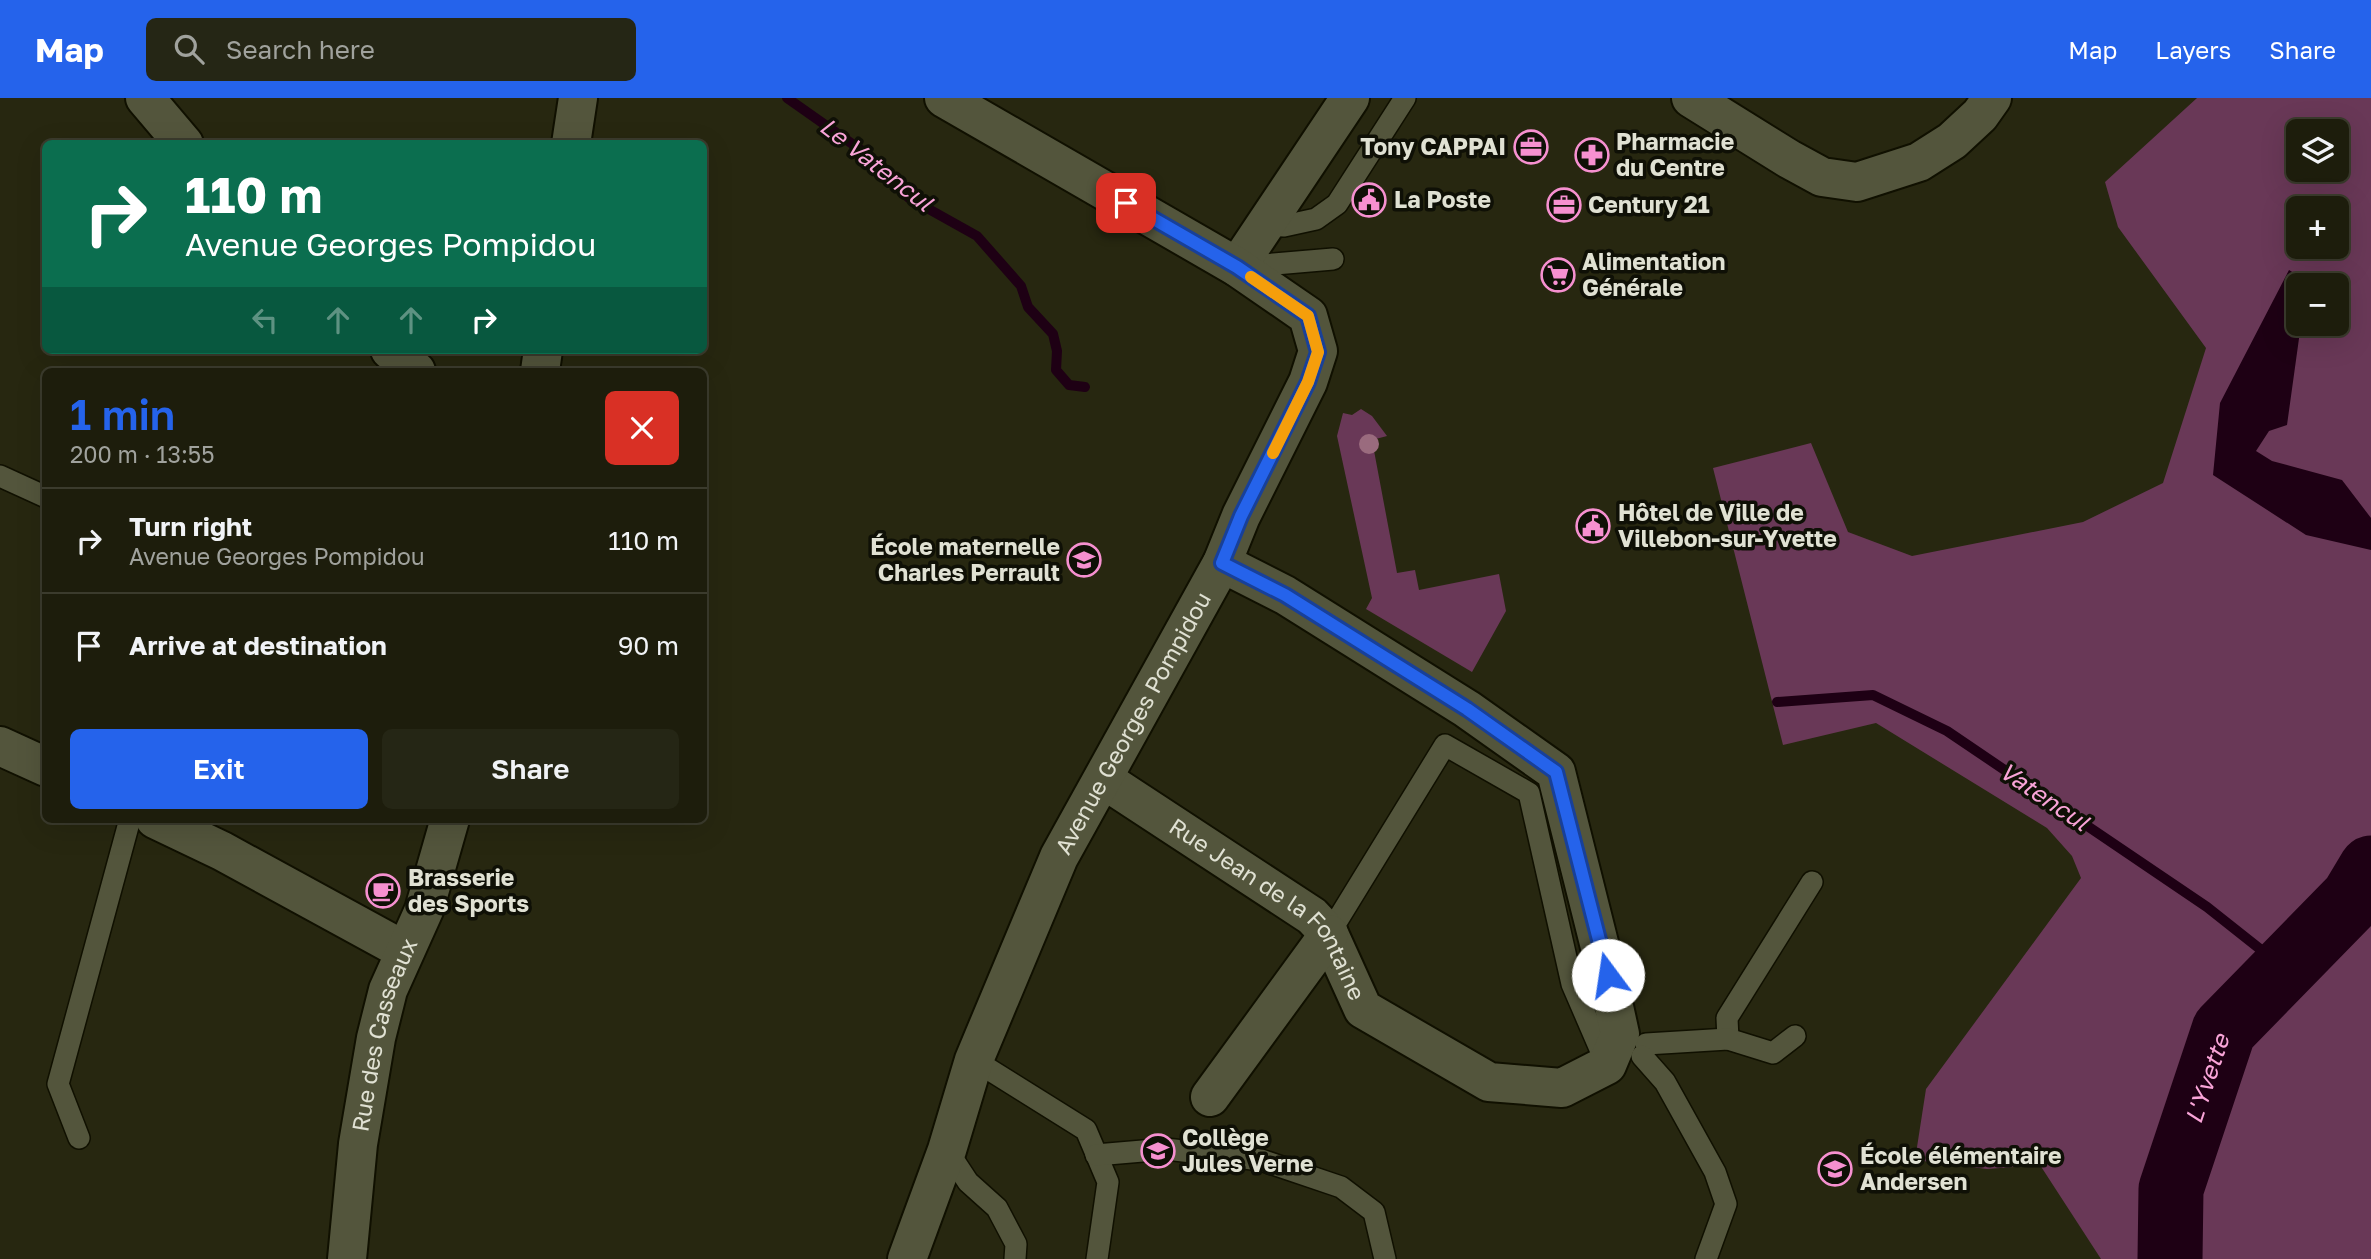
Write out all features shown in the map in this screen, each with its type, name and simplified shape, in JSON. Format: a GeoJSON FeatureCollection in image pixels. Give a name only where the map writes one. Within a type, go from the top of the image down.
{"type":"FeatureCollection","features":[{"type":"Feature","properties":{"kind":"street"},"geometry":{"type":"LineString","coordinates":[[145,98],[181,140]]}},
{"type":"Feature","properties":{"kind":"street"},"geometry":{"type":"LineString","coordinates":[[572,140],[578,98]]}},
{"type":"Feature","properties":{"kind":"street","name":"Avenue Georges Pompidou"},"geometry":{"type":"LineString","coordinates":[[907,1259],[947,1150],[974,1060],[1059,856],[1222,563],[1241,516],[1308,382],[1318,352],[1308,316],[1237,267],[944,98]]}},
{"type":"Feature","properties":{"kind":"street"},"geometry":{"type":"LineString","coordinates":[[1237,267],[1350,98]]}},
{"type":"Feature","properties":{"kind":"street"},"geometry":{"type":"LineString","coordinates":[[1691,98],[1822,177],[1857,182],[1919,162],[1952,141],[1980,115],[1992,98]]}},
{"type":"Feature","properties":{"kind":"street"},"geometry":{"type":"LineString","coordinates":[[395,354],[412,368]]}},
{"type":"Feature","properties":{"kind":"street"},"geometry":{"type":"LineString","coordinates":[[1222,563],[1285,595],[1467,709],[1556,772],[1608,975],[1619,1034],[1631,1055]]}},
{"type":"Feature","properties":{"kind":"street"},"geometry":{"type":"LineString","coordinates":[[0,746],[42,766]]}},
{"type":"Feature","properties":{"kind":"street","name":"Rue Jean de la Fontaine"},"geometry":{"type":"LineString","coordinates":[[1103,779],[1312,916],[1329,934],[1363,1009],[1489,1082],[1562,1087],[1631,1055]]}},
{"type":"Feature","properties":{"kind":"street"},"geometry":{"type":"LineString","coordinates":[[163,823],[222,851],[405,951]]}},
{"type":"Feature","properties":{"kind":"street","name":"Rue des Casseaux"},"geometry":{"type":"LineString","coordinates":[[347,1259],[358,1144],[370,1065],[388,990],[424,910],[449,823]]}},
{"type":"Feature","properties":{"kind":"street"},"geometry":{"type":"LineString","coordinates":[[1210,1097],[1329,934]]}},
{"type":"Feature","properties":{"kind":"lane"},"geometry":{"type":"LineString","coordinates":[[1265,225],[1284,226],[1316,219],[1337,204],[1405,98]]}},
{"type":"Feature","properties":{"kind":"lane"},"geometry":{"type":"LineString","coordinates":[[1237,267],[1333,259]]}},
{"type":"Feature","properties":{"kind":"lane"},"geometry":{"type":"LineString","coordinates":[[0,476],[42,495]]}},
{"type":"Feature","properties":{"kind":"lane"},"geometry":{"type":"LineString","coordinates":[[1329,934],[1445,745],[1530,793],[1573,984],[1631,1055],[1665,1082],[1715,1172],[1726,1204],[1706,1259]]}},
{"type":"Feature","properties":{"kind":"lane"},"geometry":{"type":"LineString","coordinates":[[79,1138],[58,1084],[129,823]]}},
{"type":"Feature","properties":{"kind":"lane"},"geometry":{"type":"LineString","coordinates":[[1728,1040],[1727,1018],[1812,882]]}},
{"type":"Feature","properties":{"kind":"lane"},"geometry":{"type":"LineString","coordinates":[[1631,1055],[1728,1040],[1773,1053],[1795,1036]]}},
{"type":"Feature","properties":{"kind":"lane"},"geometry":{"type":"LineString","coordinates":[[974,1060],[1086,1130],[1108,1182],[1097,1259]]}},
{"type":"Feature","properties":{"kind":"lane"},"geometry":{"type":"LineString","coordinates":[[1096,1155],[1166,1149],[1261,1160],[1341,1187],[1374,1212],[1385,1259]]}},
{"type":"Feature","properties":{"kind":"lane"},"geometry":{"type":"LineString","coordinates":[[947,1150],[968,1182],[997,1208],[1016,1244],[1015,1259]]}},
{"type":"Feature","properties":{"kind":"shaded area"},"geometry":{"type":"Polygon","coordinates":[[[2197,98],[2371,98],[2371,1259],[2101,1259],[2040,1165],[1987,1169],[1915,1160],[1926,1089],[2081,878],[2072,856],[2047,828],[1876,723],[1783,745],[1713,468],[1811,443],[1848,532],[1912,556],[2083,522],[2163,483],[2206,348],[2118,227],[2105,182],[2197,98]]]}},
{"type":"Feature","properties":{"kind":"shaded area"},"geometry":{"type":"Polygon","coordinates":[[[2286,276],[2286,336],[2299,336],[2287,425],[2269,431],[2256,451],[2272,461],[2342,480],[2371,518],[2371,550],[2306,535],[2213,475],[2220,403],[2286,276]]]}},
{"type":"Feature","properties":{"kind":"shaded area"},"geometry":{"type":"Polygon","coordinates":[[[1361,409],[1372,416],[1387,436],[1372,440],[1397,573],[1415,570],[1419,590],[1499,574],[1506,611],[1472,672],[1366,609],[1372,598],[1337,436],[1343,413],[1352,415],[1361,409]]]}},
{"type":"Feature","properties":{"kind":"waterway","name":"Le Vatencul"},"geometry":{"type":"LineString","coordinates":[[787,98],[868,155],[909,198],[977,236],[1021,286],[1028,307],[1053,334],[1057,351],[1056,370],[1069,385],[1085,387]]}},
{"type":"Feature","properties":{"kind":"waterway","name":"Vatencul"},"geometry":{"type":"LineString","coordinates":[[1777,702],[1873,695],[1947,731],[2207,907],[2284,968]]}},
{"type":"Feature","properties":{"kind":"waterway","name":"L'Yvette"},"geometry":{"type":"LineString","coordinates":[[2170,1259],[2171,1189],[2224,1030],[2353,898],[2371,868]]}},
{"type":"Feature","properties":{"kind":"slow traffic"},"geometry":{"type":"LineString","coordinates":[[1251,277],[1308,316],[1318,352],[1308,382],[1273,453]]}},
{"type":"Feature","properties":{"kind":"place","name":"Tony CAPPAI"},"geometry":{"type":"Point","coordinates":[1531,147]}},
{"type":"Feature","properties":{"kind":"place","name":"Pharmacie du Centre"},"geometry":{"type":"Point","coordinates":[1592,155]}},
{"type":"Feature","properties":{"kind":"place","name":"La Poste"},"geometry":{"type":"Point","coordinates":[1369,200]}},
{"type":"Feature","properties":{"kind":"place","name":"Century 21"},"geometry":{"type":"Point","coordinates":[1564,205]}},
{"type":"Feature","properties":{"kind":"place","name":"Alimentation Générale"},"geometry":{"type":"Point","coordinates":[1558,275]}},
{"type":"Feature","properties":{"kind":"place","name":"Hôtel de Ville de Villebon-sur-Yvette"},"geometry":{"type":"Point","coordinates":[1593,526]}},
{"type":"Feature","properties":{"kind":"place","name":"École maternelle Charles Perrault"},"geometry":{"type":"Point","coordinates":[1084,560]}},
{"type":"Feature","properties":{"kind":"place","name":"Brasserie des Sports"},"geometry":{"type":"Point","coordinates":[383,891]}},
{"type":"Feature","properties":{"kind":"place","name":"Collège Jules Verne"},"geometry":{"type":"Point","coordinates":[1158,1151]}},
{"type":"Feature","properties":{"kind":"place","name":"École élémentaire Andersen"},"geometry":{"type":"Point","coordinates":[1835,1169]}},
{"type":"Feature","properties":{"kind":"route"},"geometry":{"type":"LineString","coordinates":[[1126,203],[1237,267],[1308,316],[1318,352],[1308,382],[1241,516],[1222,563],[1285,595],[1467,709],[1556,772],[1608,975]]}}]}
